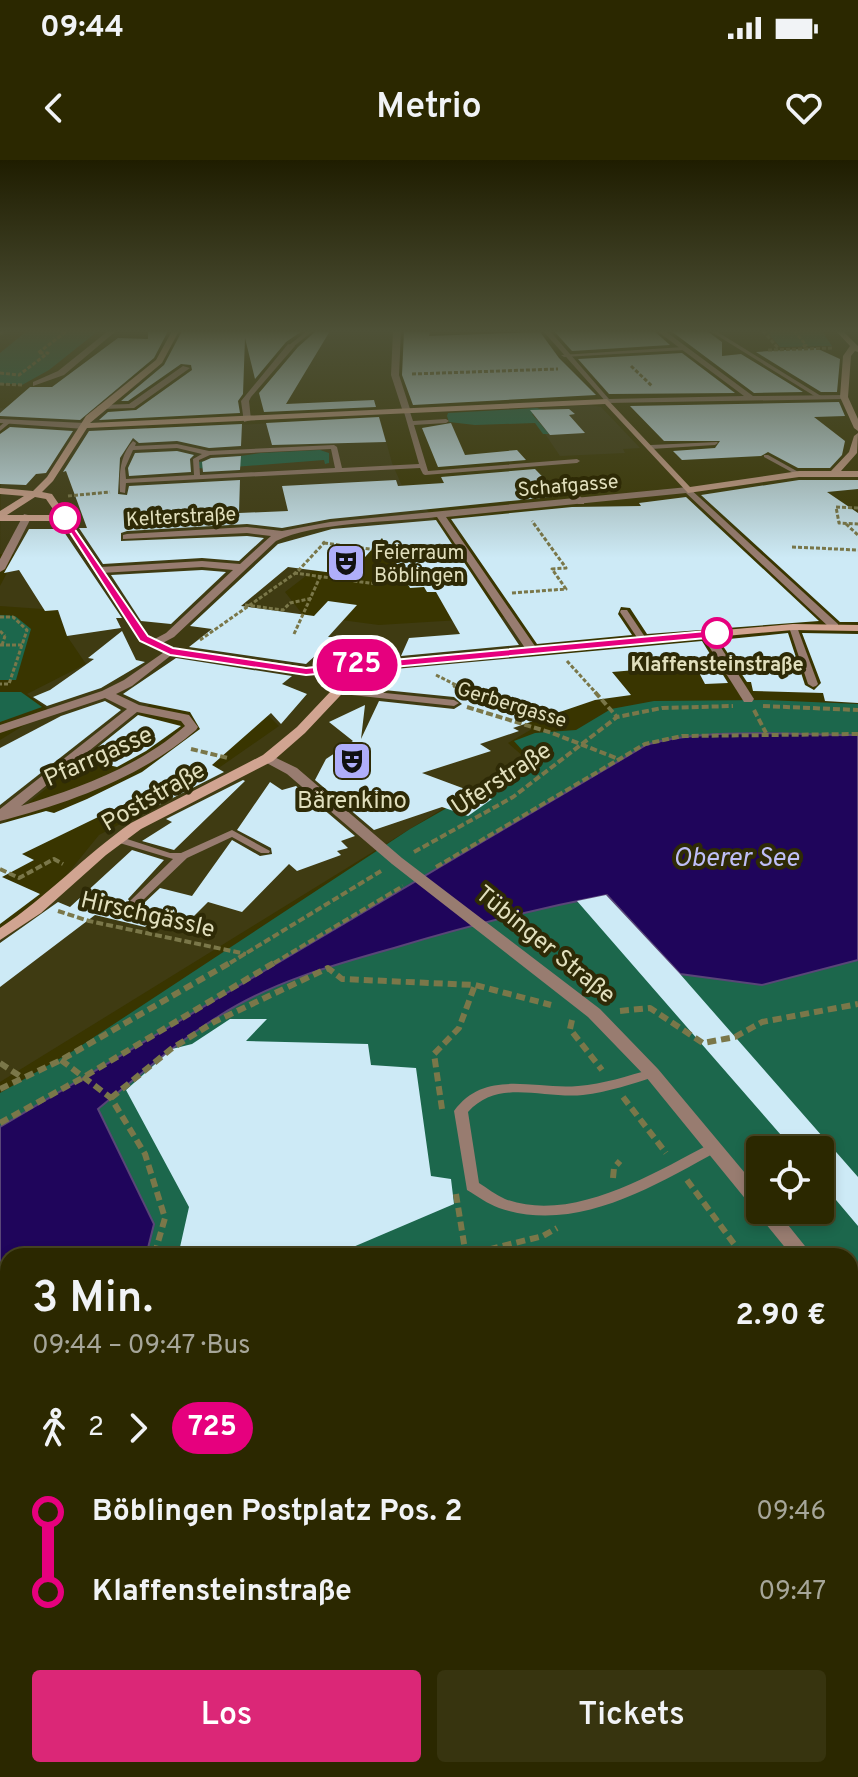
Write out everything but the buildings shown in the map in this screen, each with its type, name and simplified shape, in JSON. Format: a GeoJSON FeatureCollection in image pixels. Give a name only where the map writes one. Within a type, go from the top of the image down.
{"type":"FeatureCollection","features":[{"type":"Feature","properties":{"kind":"street"},"geometry":{"type":"LineString","coordinates":[[0,517],[36,493],[50,479],[101,407],[117,406]]}},
{"type":"Feature","properties":{"kind":"street"},"geometry":{"type":"LineString","coordinates":[[246,406],[247,420]]}},
{"type":"Feature","properties":{"kind":"street"},"geometry":{"type":"LineString","coordinates":[[405,406],[407,412]]}},
{"type":"Feature","properties":{"kind":"street"},"geometry":{"type":"LineString","coordinates":[[4,421],[85,426],[508,406]]}},
{"type":"Feature","properties":{"kind":"street"},"geometry":{"type":"LineString","coordinates":[[612,406],[688,490],[834,626]]}},
{"type":"Feature","properties":{"kind":"street"},"geometry":{"type":"LineString","coordinates":[[848,406],[858,428]]}},
{"type":"Feature","properties":{"kind":"street"},"geometry":{"type":"LineString","coordinates":[[835,472],[853,453],[858,436]]}},
{"type":"Feature","properties":{"kind":"street","name":"Schafgasse"},"geometry":{"type":"LineString","coordinates":[[282,534],[305,529],[688,490],[799,474],[858,474]]}},
{"type":"Feature","properties":{"kind":"street"},"geometry":{"type":"LineString","coordinates":[[0,491],[49,496],[144,638],[153,644],[170,651],[306,671],[323,680],[332,695]]}},
{"type":"Feature","properties":{"kind":"street"},"geometry":{"type":"LineString","coordinates":[[440,515],[533,652]]}},
{"type":"Feature","properties":{"kind":"street"},"geometry":{"type":"LineString","coordinates":[[0,569],[27,516]]}},
{"type":"Feature","properties":{"kind":"street"},"geometry":{"type":"LineString","coordinates":[[0,517],[65,518]]}},
{"type":"Feature","properties":{"kind":"street","name":"Kelterstraße"},"geometry":{"type":"LineString","coordinates":[[127,537],[247,530],[282,534]]}},
{"type":"Feature","properties":{"kind":"street"},"geometry":{"type":"LineString","coordinates":[[153,644],[170,635],[259,548],[282,534]]}},
{"type":"Feature","properties":{"kind":"street"},"geometry":{"type":"LineString","coordinates":[[101,570],[188,564],[240,567]]}},
{"type":"Feature","properties":{"kind":"street"},"geometry":{"type":"LineString","coordinates":[[306,671],[353,660],[373,665],[793,627],[858,628]]}},
{"type":"Feature","properties":{"kind":"street"},"geometry":{"type":"LineString","coordinates":[[707,634],[746,703]]}},
{"type":"Feature","properties":{"kind":"street"},"geometry":{"type":"LineString","coordinates":[[0,729],[106,694],[128,683],[170,651]]}},
{"type":"Feature","properties":{"kind":"street","name":"Poststraße"},"geometry":{"type":"LineString","coordinates":[[0,935],[42,906],[117,839],[162,811],[268,758],[301,730],[358,671],[373,665]]}},
{"type":"Feature","properties":{"kind":"street","name":"Pfarrgasse"},"geometry":{"type":"LineString","coordinates":[[0,817],[61,800],[174,745],[192,727],[185,718],[135,708],[106,694]]}},
{"type":"Feature","properties":{"kind":"street","name":"Pfarrgasse"},"geometry":{"type":"LineString","coordinates":[[0,817],[135,708]]}},
{"type":"Feature","properties":{"kind":"street","name":"Tübinger Straße"},"geometry":{"type":"LineString","coordinates":[[268,758],[292,771],[397,861],[594,1013],[652,1073],[746,1187]]}},
{"type":"Feature","properties":{"kind":"street"},"geometry":{"type":"LineString","coordinates":[[777,1224],[796,1248]]}},
{"type":"Feature","properties":{"kind":"lane"},"geometry":{"type":"LineString","coordinates":[[407,412],[425,473],[577,461]]}},
{"type":"Feature","properties":{"kind":"lane"},"geometry":{"type":"LineString","coordinates":[[0,429],[4,421]]}},
{"type":"Feature","properties":{"kind":"lane"},"geometry":{"type":"LineString","coordinates":[[410,423],[446,421]]}},
{"type":"Feature","properties":{"kind":"lane"},"geometry":{"type":"LineString","coordinates":[[123,492],[125,481],[122,468],[134,440]]}},
{"type":"Feature","properties":{"kind":"lane"},"geometry":{"type":"LineString","coordinates":[[651,447],[715,443]]}},
{"type":"Feature","properties":{"kind":"lane"},"geometry":{"type":"LineString","coordinates":[[130,448],[177,446],[209,453],[334,447],[339,471]]}},
{"type":"Feature","properties":{"kind":"lane"},"geometry":{"type":"LineString","coordinates":[[197,477],[196,459],[209,453]]}},
{"type":"Feature","properties":{"kind":"lane"},"geometry":{"type":"LineString","coordinates":[[766,456],[799,474]]}},
{"type":"Feature","properties":{"kind":"lane"},"geometry":{"type":"LineString","coordinates":[[125,481],[423,466]]}},
{"type":"Feature","properties":{"kind":"lane"},"geometry":{"type":"LineString","coordinates":[[570,490],[581,502]]}},
{"type":"Feature","properties":{"kind":"lane"},"geometry":{"type":"LineString","coordinates":[[624,612],[643,640]]}},
{"type":"Feature","properties":{"kind":"lane"},"geometry":{"type":"LineString","coordinates":[[793,627],[813,684]]}},
{"type":"Feature","properties":{"kind":"lane","name":"Gerbergasse"},"geometry":{"type":"LineString","coordinates":[[332,695],[454,703]]}},
{"type":"Feature","properties":{"kind":"lane"},"geometry":{"type":"LineString","coordinates":[[136,901],[183,856],[232,833],[265,851]]}},
{"type":"Feature","properties":{"kind":"lane"},"geometry":{"type":"LineString","coordinates":[[117,839],[169,856],[183,856]]}},
{"type":"Feature","properties":{"kind":"lane"},"geometry":{"type":"LineString","coordinates":[[652,1073],[573,1091],[493,1088],[470,1097],[461,1111],[472,1186],[500,1203],[541,1213],[595,1205],[713,1148]]}},
{"type":"Feature","properties":{"kind":"path"},"geometry":{"type":"LineString","coordinates":[[79,494],[123,492]]}},
{"type":"Feature","properties":{"kind":"path"},"geometry":{"type":"LineString","coordinates":[[858,508],[836,507],[839,523],[858,524]]}},
{"type":"Feature","properties":{"kind":"path"},"geometry":{"type":"LineString","coordinates":[[495,594],[566,589],[552,569],[566,568],[522,508]]}},
{"type":"Feature","properties":{"kind":"path"},"geometry":{"type":"LineString","coordinates":[[845,523],[858,535]]}},
{"type":"Feature","properties":{"kind":"path"},"geometry":{"type":"LineString","coordinates":[[305,529],[324,543],[399,553],[427,546],[461,544]]}},
{"type":"Feature","properties":{"kind":"path"},"geometry":{"type":"LineString","coordinates":[[187,654],[222,619],[294,573],[313,558],[324,543]]}},
{"type":"Feature","properties":{"kind":"path"},"geometry":{"type":"LineString","coordinates":[[294,573],[377,584],[427,546]]}},
{"type":"Feature","properties":{"kind":"path"},"geometry":{"type":"LineString","coordinates":[[792,547],[858,550]]}},
{"type":"Feature","properties":{"kind":"path"},"geometry":{"type":"LineString","coordinates":[[294,634],[320,577]]}},
{"type":"Feature","properties":{"kind":"path"},"geometry":{"type":"LineString","coordinates":[[245,605],[283,610],[290,603],[313,598]]}},
{"type":"Feature","properties":{"kind":"path"},"geometry":{"type":"LineString","coordinates":[[0,617],[13,617],[27,630],[9,684],[0,684]]}},
{"type":"Feature","properties":{"kind":"path"},"geometry":{"type":"LineString","coordinates":[[2,634],[1,645],[22,645]]}},
{"type":"Feature","properties":{"kind":"path"},"geometry":{"type":"LineString","coordinates":[[559,649],[578,676],[617,717]]}},
{"type":"Feature","properties":{"kind":"path"},"geometry":{"type":"LineString","coordinates":[[425,661],[430,672],[456,685],[438,702]]}},
{"type":"Feature","properties":{"kind":"path","name":"Gerbergasse"},"geometry":{"type":"LineString","coordinates":[[454,703],[616,758]]}},
{"type":"Feature","properties":{"kind":"path"},"geometry":{"type":"LineString","coordinates":[[746,703],[766,734]]}},
{"type":"Feature","properties":{"kind":"path","name":"Uferstraße"},"geometry":{"type":"LineString","coordinates":[[0,1089],[61,1060],[246,954],[397,861],[513,797],[617,717],[662,708],[746,703],[858,710]]}},
{"type":"Feature","properties":{"kind":"path"},"geometry":{"type":"LineString","coordinates":[[439,865],[616,758],[662,738],[858,734]]}},
{"type":"Feature","properties":{"kind":"path"},"geometry":{"type":"LineString","coordinates":[[209,753],[235,760]]}},
{"type":"Feature","properties":{"kind":"path"},"geometry":{"type":"LineString","coordinates":[[0,869],[19,878],[54,859]]}},
{"type":"Feature","properties":{"kind":"path"},"geometry":{"type":"LineString","coordinates":[[0,1123],[82,1078],[399,888]]}},
{"type":"Feature","properties":{"kind":"path","name":"Hirschgässle"},"geometry":{"type":"LineString","coordinates":[[42,906],[89,921],[246,954]]}},
{"type":"Feature","properties":{"kind":"path"},"geometry":{"type":"LineString","coordinates":[[111,1098],[171,1049],[214,1022],[328,968],[342,979],[475,985],[574,1011],[594,1013],[650,1008],[703,1043],[735,1037],[762,1022],[858,1004]]}},
{"type":"Feature","properties":{"kind":"path"},"geometry":{"type":"LineString","coordinates":[[434,1054],[459,1028],[475,985]]}},
{"type":"Feature","properties":{"kind":"path"},"geometry":{"type":"LineString","coordinates":[[574,1011],[570,1029],[737,1248]]}},
{"type":"Feature","properties":{"kind":"path"},"geometry":{"type":"LineString","coordinates":[[61,1060],[111,1098],[145,1154],[165,1218],[156,1248]]}},
{"type":"Feature","properties":{"kind":"path"},"geometry":{"type":"LineString","coordinates":[[0,1063],[24,1079]]}},
{"type":"Feature","properties":{"kind":"path"},"geometry":{"type":"LineString","coordinates":[[493,1248],[543,1236],[595,1205]]}},
{"type":"Feature","properties":{"kind":"shaded area"},"geometry":{"type":"Polygon","coordinates":[[[67,406],[109,406],[98,428],[147,427],[145,438],[232,425],[380,419],[392,463],[405,493],[415,495],[435,520],[349,530],[328,559],[285,592],[303,615],[379,625],[508,617],[532,662],[489,695],[532,729],[508,743],[525,758],[0,1082],[0,929],[52,893],[99,835],[190,788],[279,726],[269,716],[164,693],[0,826],[0,740],[49,710],[27,694],[86,664],[67,636],[57,610],[0,606],[0,586],[17,554],[0,554],[1,436],[12,422],[0,420],[0,408],[58,414],[67,406]]]}},
{"type":"Feature","properties":{"kind":"shaded area"},"geometry":{"type":"Polygon","coordinates":[[[601,407],[640,448],[623,449],[625,453],[560,456],[531,413],[541,408],[601,407]]]}},
{"type":"Feature","properties":{"kind":"green space"},"geometry":{"type":"Polygon","coordinates":[[[543,410],[532,414],[549,434],[543,434],[535,423],[475,425],[449,422],[447,416],[448,413],[543,410]]]}},
{"type":"Feature","properties":{"kind":"green space"},"geometry":{"type":"Polygon","coordinates":[[[320,450],[329,453],[329,463],[325,464],[324,460],[199,468],[199,462],[261,453],[320,450]]]}},
{"type":"Feature","properties":{"kind":"green space"},"geometry":{"type":"Polygon","coordinates":[[[0,615],[15,616],[31,629],[16,680],[0,680],[0,615]]]}},
{"type":"Feature","properties":{"kind":"green space"},"geometry":{"type":"Polygon","coordinates":[[[0,692],[21,692],[42,707],[0,722],[0,692]]]}},
{"type":"Feature","properties":{"kind":"green space"},"geometry":{"type":"Polygon","coordinates":[[[766,700],[858,704],[858,1248],[0,1248],[0,1093],[73,1051],[410,829],[531,760],[514,741],[535,733],[576,730],[611,709],[654,701],[766,700]]]}},
{"type":"Feature","properties":{"kind":"water","name":"Oberer See"},"geometry":{"type":"Polygon","coordinates":[[[779,733],[858,735],[858,960],[762,985],[680,974],[607,895],[526,912],[348,961],[282,984],[239,1004],[203,1026],[98,1109],[154,1224],[148,1248],[0,1248],[0,1127],[646,745],[695,736],[779,733]]]}},
{"type":"Feature","properties":{"kind":"bus line","name":"725"},"geometry":{"type":"LineString","coordinates":[[65,518],[144,638],[170,651],[306,671],[717,633]]}},
{"type":"Feature","properties":{"kind":"place","name":"Feierraum Böblingen"},"geometry":{"type":"Point","coordinates":[346,563]}},
{"type":"Feature","properties":{"kind":"place","name":"Klaffensteinstraße"},"geometry":{"type":"Point","coordinates":[717,633]}},
{"type":"Feature","properties":{"kind":"place","name":"Bärenkino"},"geometry":{"type":"Point","coordinates":[352,761]}}]}
